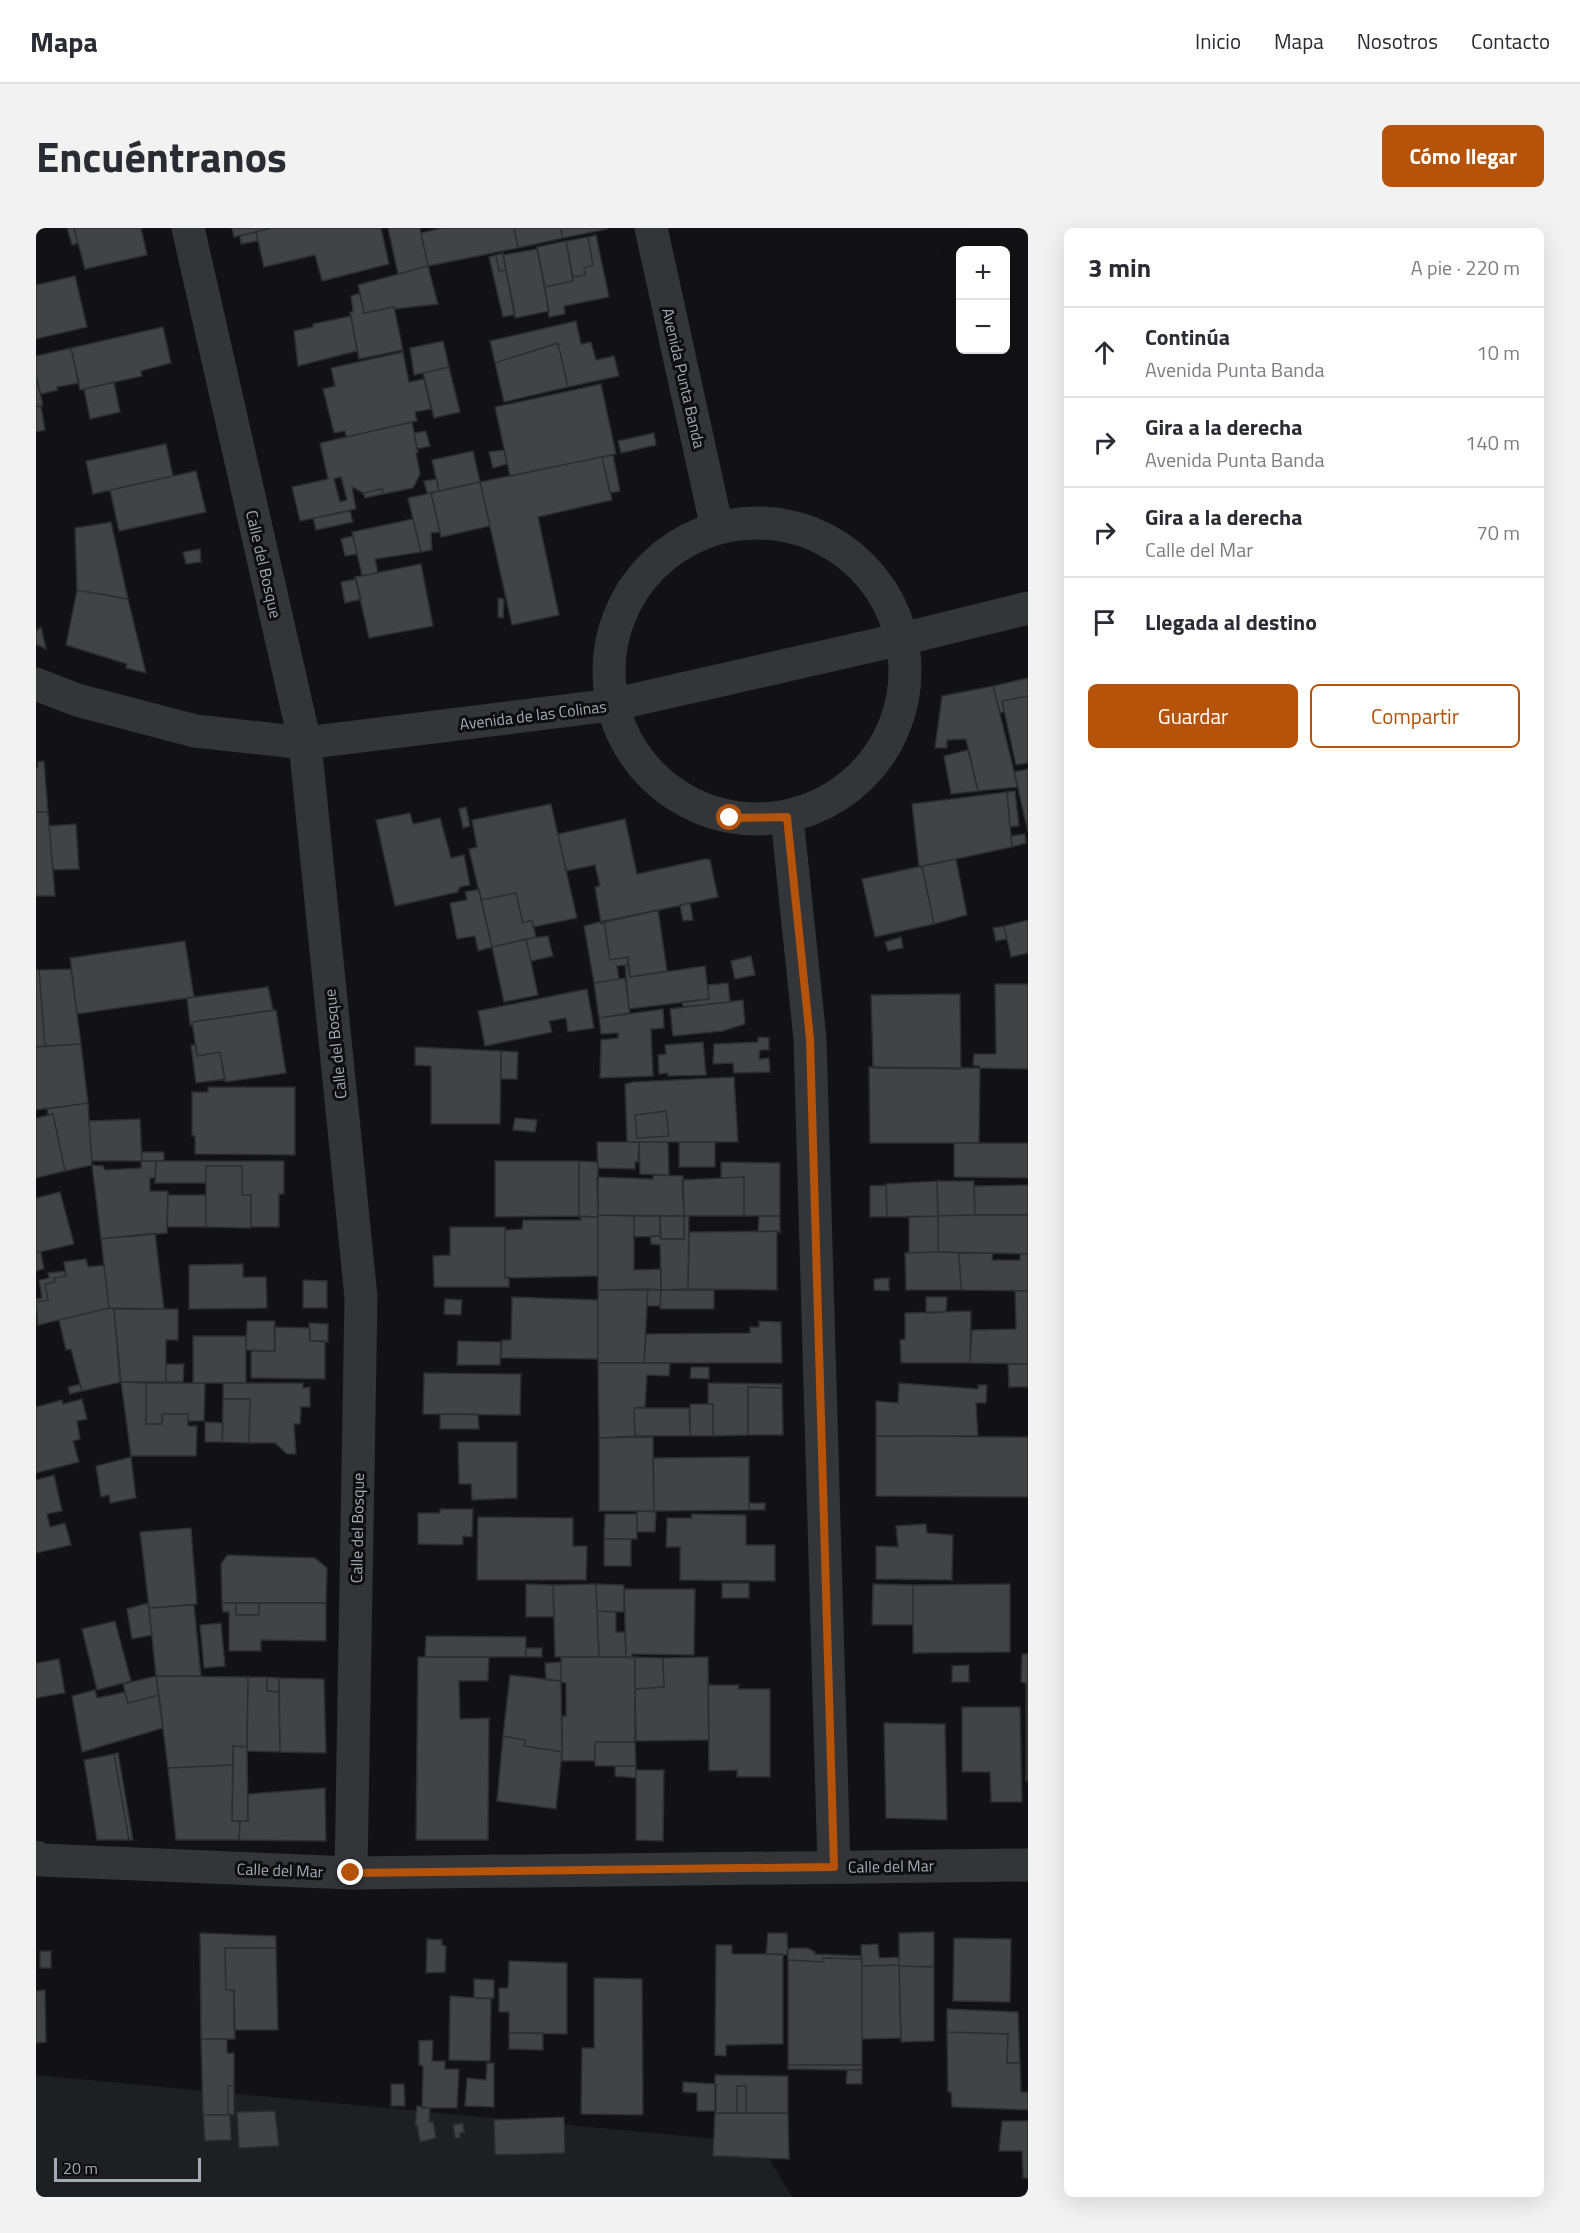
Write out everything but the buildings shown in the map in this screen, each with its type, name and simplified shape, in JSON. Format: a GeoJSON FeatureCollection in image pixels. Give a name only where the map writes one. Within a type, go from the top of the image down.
{"type":"FeatureCollection","features":[{"type":"Feature","properties":{"kind":"street","name":"Calle del Bosque"},"geometry":{"type":"LineString","coordinates":[[188,228],[305,743],[361,1297],[351,1873]]}},
{"type":"Feature","properties":{"kind":"street","name":"Avenida Punta Banda"},"geometry":{"type":"LineString","coordinates":[[651,228],[717,528]]}},
{"type":"Feature","properties":{"kind":"street"},"geometry":{"type":"LineString","coordinates":[[757,522],[796,528],[834,543],[865,569],[889,602],[902,639],[904,698],[882,752],[842,794],[787,817],[730,818],[676,797],[635,757],[611,705],[609,648],[628,595],[666,553],[717,528],[757,522]]}},
{"type":"Feature","properties":{"kind":"street","name":"Avenida de las Colinas"},"geometry":{"type":"LineString","coordinates":[[36,684],[77,700],[195,730],[305,743],[611,705],[1028,608]]}},
{"type":"Feature","properties":{"kind":"street"},"geometry":{"type":"LineString","coordinates":[[787,817],[810,1039],[834,1867]]}},
{"type":"Feature","properties":{"kind":"street","name":"Calle del Mar"},"geometry":{"type":"LineString","coordinates":[[36,1857],[41,1860],[351,1873],[1028,1865]]}},
{"type":"Feature","properties":{"kind":"shaded area"},"geometry":{"type":"Polygon","coordinates":[[[36,2075],[760,2143],[792,2197],[36,2197],[36,2075]]]}},
{"type":"Feature","properties":{"kind":"route"},"geometry":{"type":"LineString","coordinates":[[351,1873],[834,1867],[810,1039],[787,817],[730,818]]}}]}
